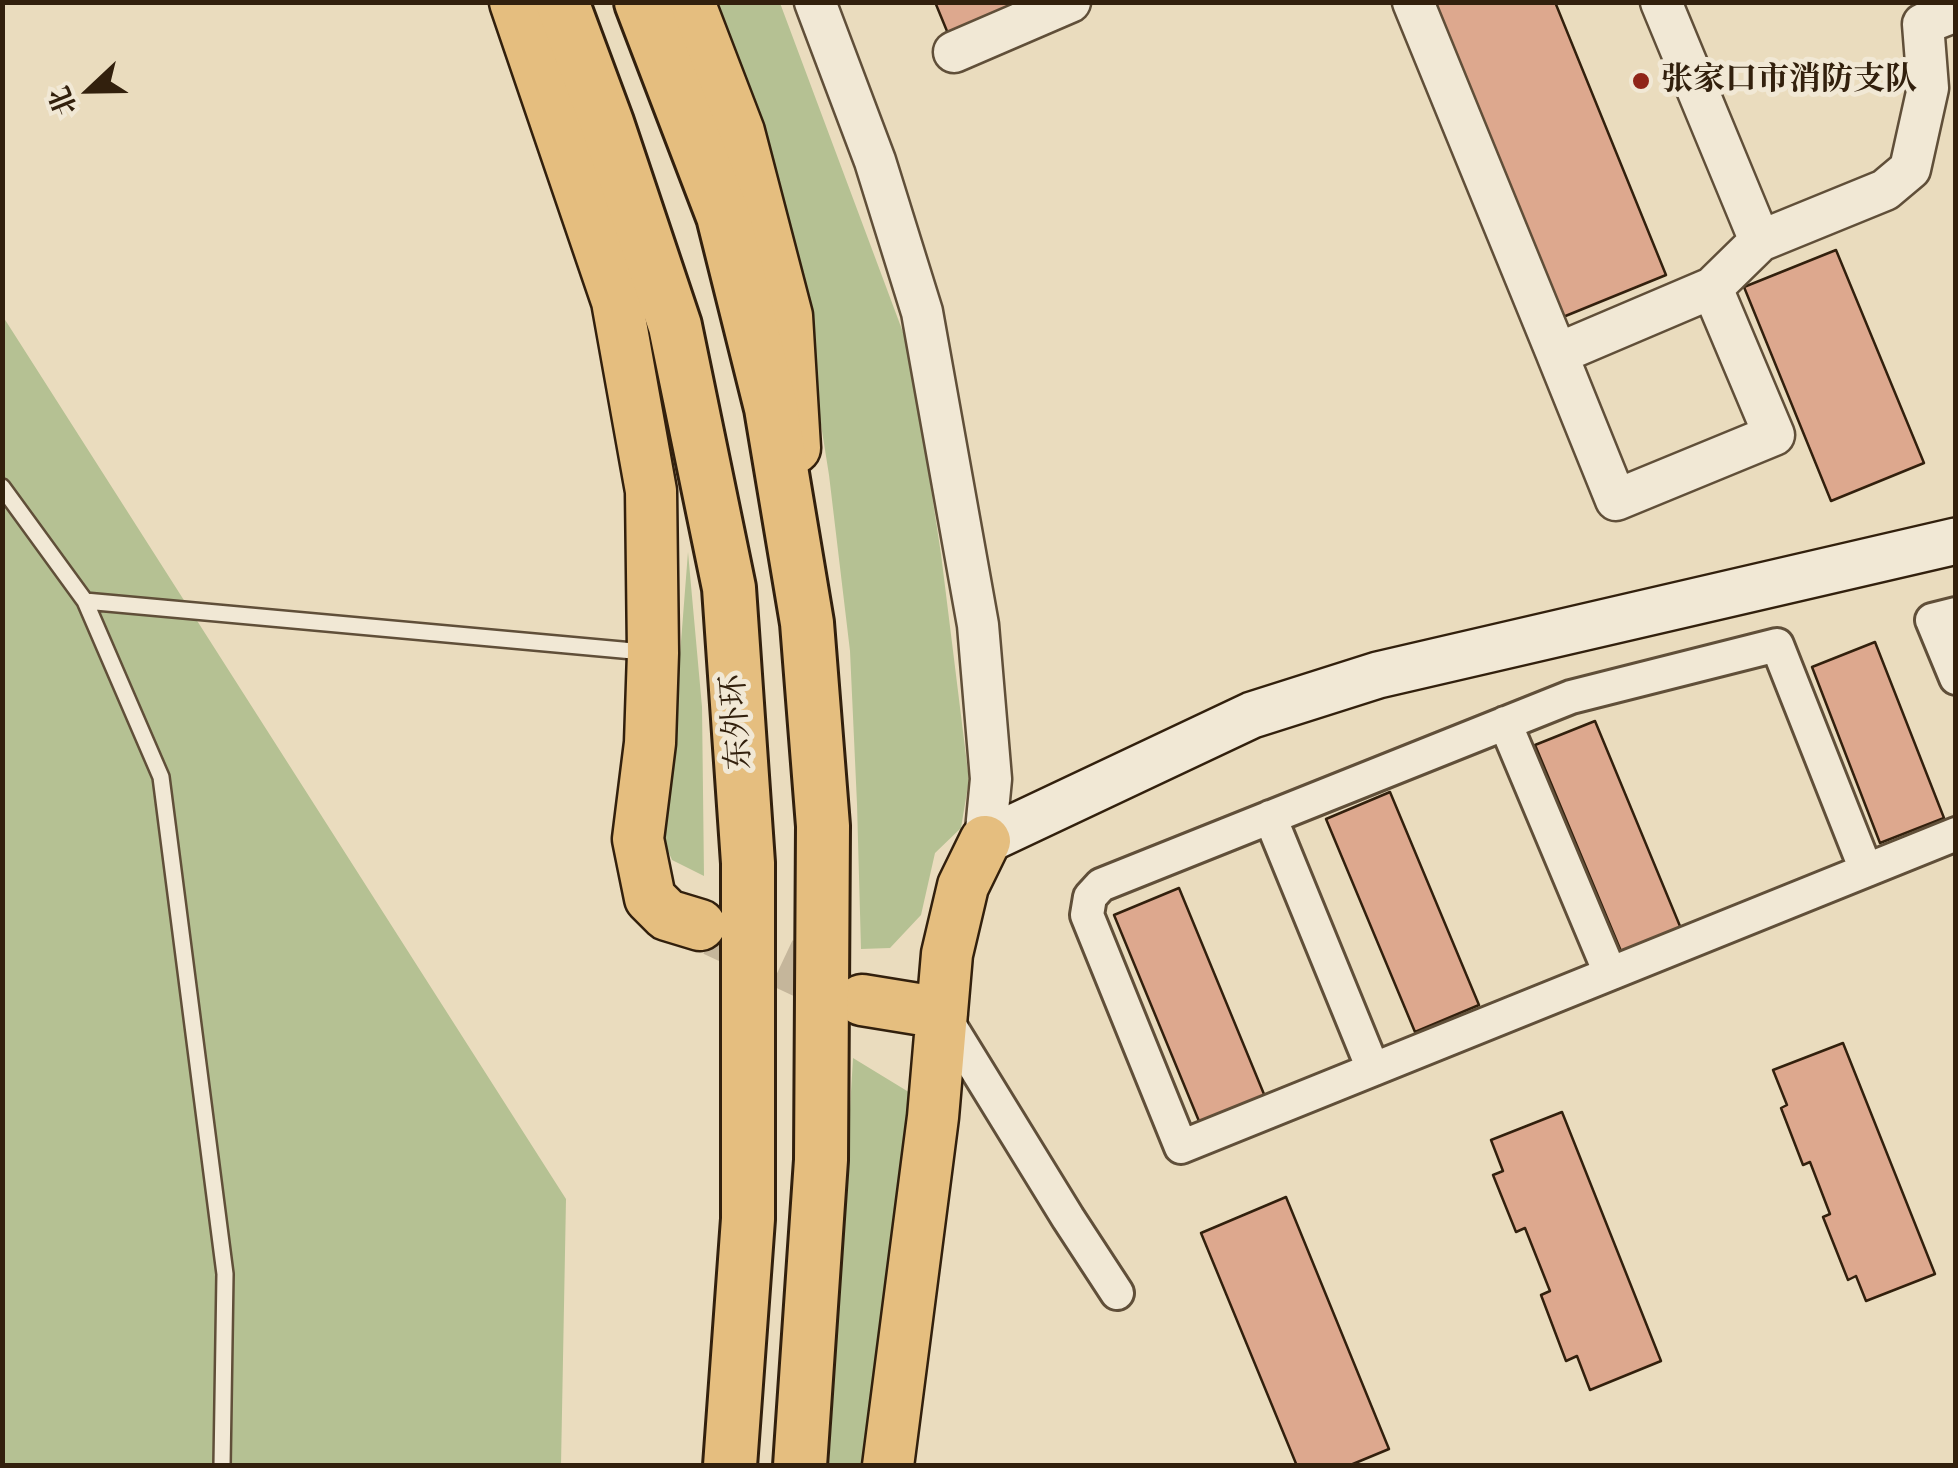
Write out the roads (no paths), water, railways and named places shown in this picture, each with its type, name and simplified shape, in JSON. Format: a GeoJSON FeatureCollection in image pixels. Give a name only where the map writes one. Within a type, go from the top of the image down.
{"type":"FeatureCollection","features":[{"type":"Feature","properties":{"kind":"highway","name":"东外环"},"geometry":{"type":"LineString","coordinates":[[562,2],[675,326],[729,588],[748,863],[748,1219],[730,1466]]}},
{"type":"Feature","properties":{"kind":"highway"},"geometry":{"type":"LineString","coordinates":[[641,2],[724,216],[771,408],[806,622],[823,826],[821,1160],[800,1466]]}},
{"type":"Feature","properties":{"kind":"main road"},"geometry":{"type":"LineString","coordinates":[[515,2],[617,301]]}},
{"type":"Feature","properties":{"kind":"main road"},"geometry":{"type":"LineString","coordinates":[[537,2],[617,301],[652,491],[650,743],[638,839],[650,898],[666,915],[700,925]]}},
{"type":"Feature","properties":{"kind":"main road"},"geometry":{"type":"LineString","coordinates":[[689,2],[739,132],[787,316],[806,622]]}},
{"type":"Feature","properties":{"kind":"main road"},"geometry":{"type":"LineString","coordinates":[[652,491],[678,484],[690,491],[729,588]]}},
{"type":"Feature","properties":{"kind":"main road"},"geometry":{"type":"LineString","coordinates":[[888,1466],[933,1117],[947,954],[962,886],[985,841],[1252,714],[1360,681],[1956,540]]}},
{"type":"Feature","properties":{"kind":"main road"},"geometry":{"type":"LineString","coordinates":[[862,1000],[942,1013]]}},
{"type":"Feature","properties":{"kind":"street"},"geometry":{"type":"LineString","coordinates":[[815,2],[875,161],[922,312],[978,625],[990,779],[985,841]]}},
{"type":"Feature","properties":{"kind":"street"},"geometry":{"type":"LineString","coordinates":[[954,52],[1070,2]]}},
{"type":"Feature","properties":{"kind":"street"},"geometry":{"type":"LineString","coordinates":[[1412,2],[1616,500],[1774,435],[1712,288]]}},
{"type":"Feature","properties":{"kind":"street"},"geometry":{"type":"LineString","coordinates":[[1662,2],[1760,241]]}},
{"type":"Feature","properties":{"kind":"street"},"geometry":{"type":"LineString","coordinates":[[1558,354],[1712,288],[1760,241],[1885,190],[1910,169],[1928,88],[1931,13]]}},
{"type":"Feature","properties":{"kind":"street"},"geometry":{"type":"LineString","coordinates":[[1956,614],[1932,620],[1956,678]]}},
{"type":"Feature","properties":{"kind":"street"},"geometry":{"type":"LineString","coordinates":[[1866,870],[1777,644],[1570,697],[1101,884],[1090,897],[1087,915],[1182,1147],[1956,834]]}},
{"type":"Feature","properties":{"kind":"street"},"geometry":{"type":"LineString","coordinates":[[1505,723],[1610,973]]}},
{"type":"Feature","properties":{"kind":"street"},"geometry":{"type":"LineString","coordinates":[[1270,817],[1374,1069]]}},
{"type":"Feature","properties":{"kind":"street"},"geometry":{"type":"LineString","coordinates":[[942,1013],[1117,1293]]}},
{"type":"Feature","properties":{"kind":"lane"},"geometry":{"type":"LineString","coordinates":[[2,486],[85,602],[160,777],[225,1274],[222,1466]]}},
{"type":"Feature","properties":{"kind":"lane"},"geometry":{"type":"LineString","coordinates":[[85,602],[653,653]]}},
{"type":"Feature","properties":{"kind":"tunnel"},"geometry":{"type":"LineString","coordinates":[[714,931],[859,999]]}},
{"type":"Feature","properties":{"kind":"place","name":"张家口市消防支队"},"geometry":{"type":"Point","coordinates":[1641,81]}}]}
